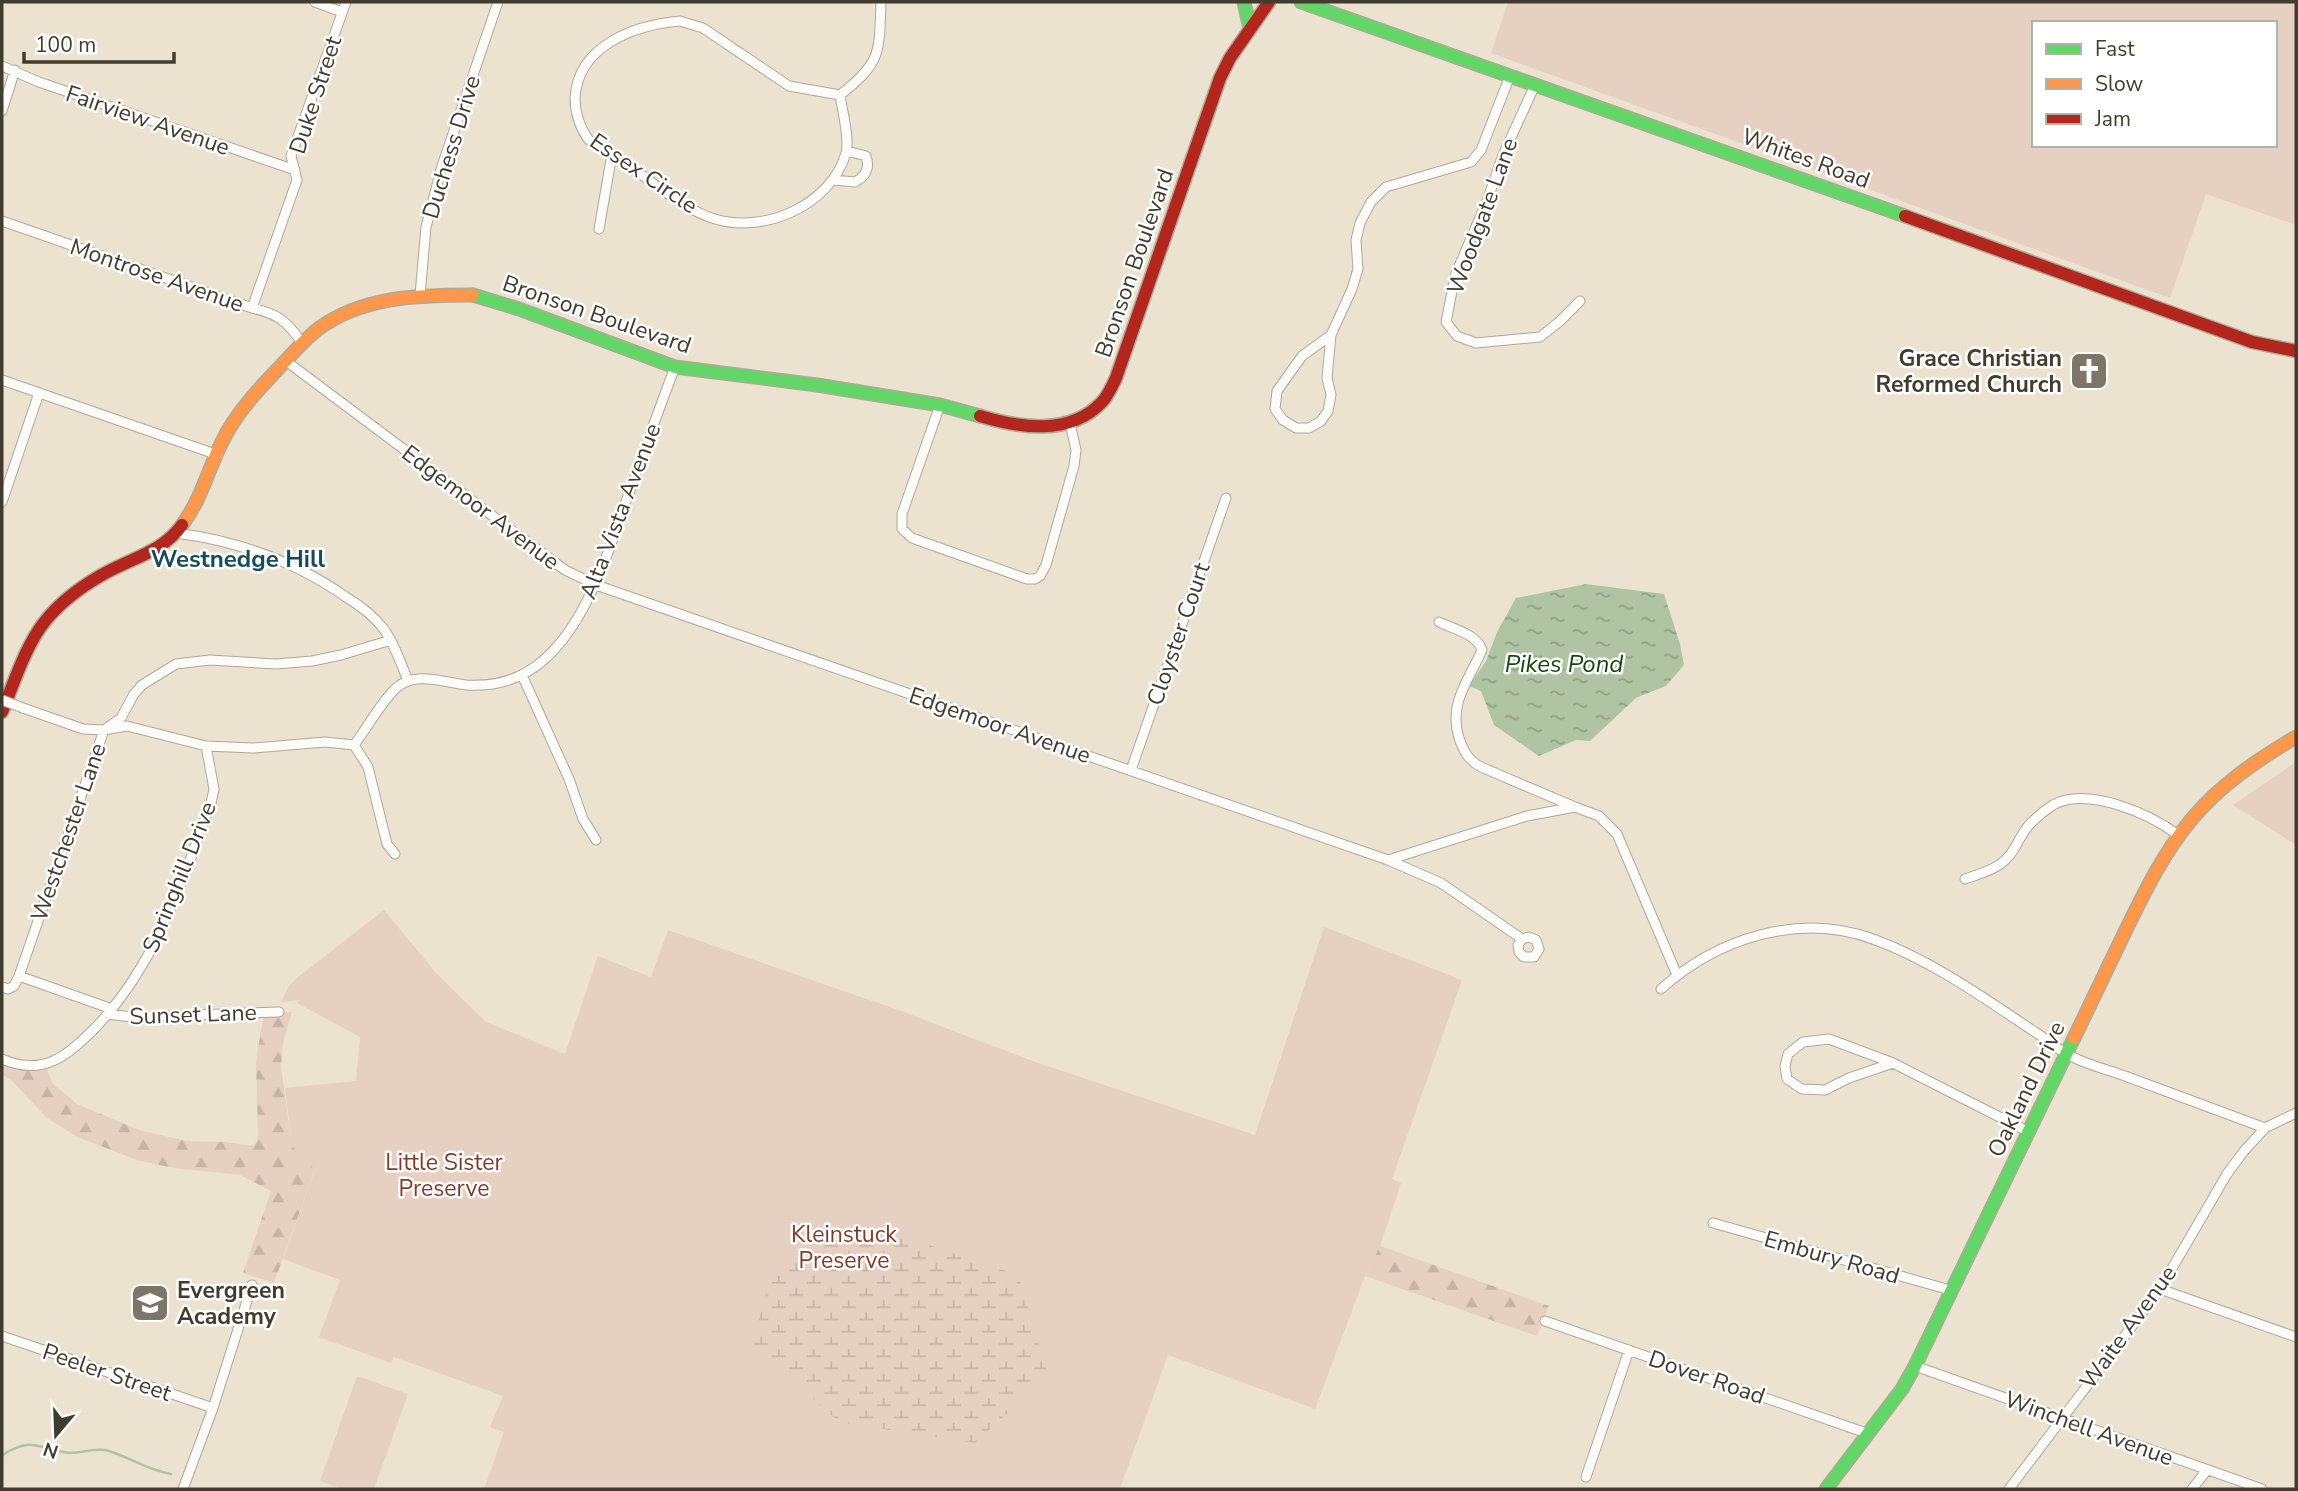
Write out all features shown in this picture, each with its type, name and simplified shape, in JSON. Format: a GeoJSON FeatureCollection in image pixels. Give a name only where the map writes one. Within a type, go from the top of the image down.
{"type":"FeatureCollection","features":[{"type":"Feature","properties":{"kind":"street"},"geometry":{"type":"LineString","coordinates":[[315,2],[342,12]]}},
{"type":"Feature","properties":{"kind":"street","name":"Duke Street"},"geometry":{"type":"LineString","coordinates":[[251,308],[297,180],[291,156],[346,2]]}},
{"type":"Feature","properties":{"kind":"street","name":"Duchess Drive"},"geometry":{"type":"LineString","coordinates":[[420,295],[426,227],[442,166],[498,2]]}},
{"type":"Feature","properties":{"kind":"street"},"geometry":{"type":"LineString","coordinates":[[834,180],[855,182],[865,175],[867,169],[866,156],[847,151],[840,95],[863,76],[875,57],[879,47],[881,2]]}},
{"type":"Feature","properties":{"kind":"street"},"geometry":{"type":"LineString","coordinates":[[1244,2],[1250,29]]}},
{"type":"Feature","properties":{"kind":"street","name":"Bronson Boulevard"},"geometry":{"type":"LineString","coordinates":[[2,712],[22,662],[45,621],[65,601],[101,575],[149,553],[176,533],[195,507],[227,431],[238,413],[302,343],[319,329],[340,316],[374,303],[420,295],[473,295],[491,299],[675,367],[817,385],[940,405],[1028,427],[1070,423],[1096,408],[1110,391],[1220,78],[1230,58],[1269,2]]}},
{"type":"Feature","properties":{"kind":"street","name":"Whites Road"},"geometry":{"type":"LineString","coordinates":[[1301,2],[2296,357]]}},
{"type":"Feature","properties":{"kind":"street","name":"Essex Circle"},"geometry":{"type":"LineString","coordinates":[[840,95],[789,86],[696,25],[680,21],[647,26],[619,37],[597,51],[584,66],[576,88],[575,107],[582,130],[596,146],[701,214],[731,222],[761,221],[783,215],[814,200],[834,180],[847,151]]}},
{"type":"Feature","properties":{"kind":"street","name":"Fairview Avenue"},"geometry":{"type":"LineString","coordinates":[[2,66],[38,82],[295,170]]}},
{"type":"Feature","properties":{"kind":"street"},"geometry":{"type":"LineString","coordinates":[[2,111],[15,70]]}},
{"type":"Feature","properties":{"kind":"street","name":"Woodgate Lane"},"geometry":{"type":"LineString","coordinates":[[1331,335],[1302,356],[1277,391],[1275,409],[1283,420],[1296,428],[1309,428],[1321,421],[1328,411],[1331,395],[1327,378],[1331,335],[1352,289],[1358,269],[1356,240],[1360,223],[1371,202],[1386,187],[1471,162],[1481,150],[1510,76]]}},
{"type":"Feature","properties":{"kind":"street","name":"Woodgate Lane"},"geometry":{"type":"LineString","coordinates":[[1535,85],[1503,155],[1455,276],[1446,322],[1457,336],[1476,343],[1540,337],[1580,301]]}},
{"type":"Feature","properties":{"kind":"street"},"geometry":{"type":"LineString","coordinates":[[599,229],[612,154]]}},
{"type":"Feature","properties":{"kind":"street","name":"Montrose Avenue"},"geometry":{"type":"LineString","coordinates":[[2,221],[251,308],[271,312],[284,320],[302,343]]}},
{"type":"Feature","properties":{"kind":"street"},"geometry":{"type":"LineString","coordinates":[[2274,348],[2296,351]]}},
{"type":"Feature","properties":{"kind":"street","name":"Edgemoor Avenue"},"geometry":{"type":"LineString","coordinates":[[286,361],[565,570],[596,585],[1388,860],[1441,883],[1522,939]]}},
{"type":"Feature","properties":{"kind":"street","name":"Alta Vista Avenue"},"geometry":{"type":"LineString","coordinates":[[522,675],[555,649],[596,585],[675,367]]}},
{"type":"Feature","properties":{"kind":"street"},"geometry":{"type":"LineString","coordinates":[[2,380],[218,454]]}},
{"type":"Feature","properties":{"kind":"street"},"geometry":{"type":"LineString","coordinates":[[2,502],[39,393]]}},
{"type":"Feature","properties":{"kind":"street"},"geometry":{"type":"LineString","coordinates":[[940,405],[902,514],[902,529],[912,538],[1027,579],[1041,576],[1046,565],[1071,478],[1076,450],[1070,423]]}},
{"type":"Feature","properties":{"kind":"street","name":"Cloyster Court"},"geometry":{"type":"LineString","coordinates":[[1131,770],[1226,498]]}},
{"type":"Feature","properties":{"kind":"street"},"geometry":{"type":"LineString","coordinates":[[176,533],[210,537],[244,547],[309,574],[361,607],[381,625],[391,640],[408,681]]}},
{"type":"Feature","properties":{"kind":"street"},"geometry":{"type":"LineString","coordinates":[[1439,622],[1472,637],[1481,645],[1482,650],[1456,704],[1457,730],[1468,758],[1481,767],[1599,816],[1617,834],[1677,975]]}},
{"type":"Feature","properties":{"kind":"street","name":"Westchester Lane"},"geometry":{"type":"LineString","coordinates":[[19,976],[103,730],[121,718],[142,685],[176,664],[210,660],[276,664],[312,661],[391,640]]}},
{"type":"Feature","properties":{"kind":"street"},"geometry":{"type":"LineString","coordinates":[[354,746],[396,689],[408,681],[429,679],[468,685],[496,684],[522,675],[569,779],[583,819],[596,841]]}},
{"type":"Feature","properties":{"kind":"street"},"geometry":{"type":"LineString","coordinates":[[2,700],[83,729],[103,730],[127,726],[206,746],[253,748],[325,742],[354,746],[368,767],[387,844],[394,854]]}},
{"type":"Feature","properties":{"kind":"street","name":"Oakland Drive"},"geometry":{"type":"LineString","coordinates":[[1826,1489],[1902,1389],[1915,1366],[2150,880],[2178,835],[2221,790],[2271,751],[2296,737]]}},
{"type":"Feature","properties":{"kind":"street","name":"Springhill Drive"},"geometry":{"type":"LineString","coordinates":[[2,1059],[25,1065],[58,1060],[76,1047],[110,1011],[140,971],[169,914],[208,813],[214,789],[206,746]]}},
{"type":"Feature","properties":{"kind":"street"},"geometry":{"type":"LineString","coordinates":[[1965,879],[2006,861],[2029,825],[2054,805],[2067,801],[2117,804],[2156,820],[2178,835]]}},
{"type":"Feature","properties":{"kind":"street"},"geometry":{"type":"LineString","coordinates":[[1388,860],[1527,816],[1575,807]]}},
{"type":"Feature","properties":{"kind":"street"},"geometry":{"type":"LineString","coordinates":[[1661,989],[1677,975],[1718,950],[1760,934],[1783,929],[1810,928],[1854,934],[1897,949],[1944,975],[2067,1055],[2265,1128],[2296,1113]]}},
{"type":"Feature","properties":{"kind":"street"},"geometry":{"type":"LineString","coordinates":[[2,987],[8,989],[14,986],[19,976]]}},
{"type":"Feature","properties":{"kind":"street","name":"Sunset Lane"},"geometry":{"type":"LineString","coordinates":[[19,976],[131,1017],[279,1012]]}},
{"type":"Feature","properties":{"kind":"street"},"geometry":{"type":"LineString","coordinates":[[1894,1063],[1849,1078],[1825,1090],[1802,1089],[1787,1079],[1788,1054],[1803,1042],[1829,1039],[1894,1063],[2029,1132]]}},
{"type":"Feature","properties":{"kind":"street","name":"Waite Avenue"},"geometry":{"type":"LineString","coordinates":[[2009,1489],[2160,1289],[2222,1182],[2244,1151],[2265,1128]]}},
{"type":"Feature","properties":{"kind":"street","name":"Embury Road"},"geometry":{"type":"LineString","coordinates":[[1713,1223],[1950,1290]]}},
{"type":"Feature","properties":{"kind":"street"},"geometry":{"type":"LineString","coordinates":[[183,1489],[252,1285]]}},
{"type":"Feature","properties":{"kind":"street"},"geometry":{"type":"LineString","coordinates":[[2160,1289],[2296,1336]]}},
{"type":"Feature","properties":{"kind":"street","name":"Dover Road"},"geometry":{"type":"LineString","coordinates":[[1545,1321],[1869,1434]]}},
{"type":"Feature","properties":{"kind":"street","name":"Peeler Street"},"geometry":{"type":"LineString","coordinates":[[2,1336],[212,1408]]}},
{"type":"Feature","properties":{"kind":"street"},"geometry":{"type":"LineString","coordinates":[[1586,1477],[1629,1350]]}},
{"type":"Feature","properties":{"kind":"street","name":"Winchell Avenue"},"geometry":{"type":"LineString","coordinates":[[1915,1366],[2262,1489]]}},
{"type":"Feature","properties":{"kind":"street"},"geometry":{"type":"LineString","coordinates":[[2192,1489],[2207,1470]]}},
{"type":"Feature","properties":{"kind":"green space"},"geometry":{"type":"Polygon","coordinates":[[[1508,2],[2296,2],[2296,225],[2206,194],[2170,298],[1491,53],[1508,2]]]}},
{"type":"Feature","properties":{"kind":"green space"},"geometry":{"type":"Polygon","coordinates":[[[2296,762],[2296,845],[2233,805],[2296,762]]]}},
{"type":"Feature","properties":{"kind":"green space","name":"Kleinstuck Preserve"},"geometry":{"type":"Polygon","coordinates":[[[384,910],[436,973],[486,1022],[565,1054],[598,956],[651,977],[668,930],[904,1012],[1038,1063],[1255,1135],[1324,927],[1462,980],[1392,1179],[1401,1183],[1380,1246],[1365,1276],[1315,1409],[1168,1355],[1120,1489],[484,1489],[504,1432],[490,1427],[503,1396],[394,1357],[391,1363],[319,1337],[340,1280],[283,1259],[315,1170],[296,1154],[291,1138],[285,1088],[356,1081],[360,1037],[297,1003],[300,1000],[281,1002],[289,986],[298,977],[384,910]]]}},
{"type":"Feature","properties":{"kind":"green space"},"geometry":{"type":"Polygon","coordinates":[[[292,1012],[283,1043],[281,1066],[291,1138],[296,1154],[315,1169],[274,1283],[243,1273],[271,1191],[240,1175],[174,1168],[140,1161],[77,1137],[47,1118],[2,1074],[2,1060],[45,1064],[52,1083],[77,1104],[139,1130],[186,1141],[254,1146],[258,1139],[256,1061],[264,1013],[292,1012]]]}},
{"type":"Feature","properties":{"kind":"green space"},"geometry":{"type":"Polygon","coordinates":[[[867,1224],[1018,1275],[1048,1375],[975,1443],[839,1422],[753,1344],[771,1272],[867,1224]]]}},
{"type":"Feature","properties":{"kind":"green space"},"geometry":{"type":"Polygon","coordinates":[[[1380,1246],[1549,1306],[1537,1336],[1365,1276],[1380,1246]]]}},
{"type":"Feature","properties":{"kind":"green space"},"geometry":{"type":"Polygon","coordinates":[[[357,1376],[408,1394],[374,1489],[343,1489],[320,1481],[357,1376]]]}},
{"type":"Feature","properties":{"kind":"water","name":"Pikes Pond"},"geometry":{"type":"Polygon","coordinates":[[[1586,584],[1664,594],[1684,665],[1666,686],[1636,698],[1590,741],[1576,740],[1539,756],[1494,725],[1481,691],[1469,686],[1486,661],[1497,632],[1516,598],[1586,584]]]}},
{"type":"Feature","properties":{"kind":"waterway"},"geometry":{"type":"LineString","coordinates":[[2,1456],[29,1445],[70,1453],[104,1450],[171,1474]]}},
{"type":"Feature","properties":{"kind":"traffic: fast"},"geometry":{"type":"LineString","coordinates":[[1244,2],[1250,29]]}},
{"type":"Feature","properties":{"kind":"traffic: fast"},"geometry":{"type":"LineString","coordinates":[[1301,2],[1905,216]]}},
{"type":"Feature","properties":{"kind":"traffic: fast"},"geometry":{"type":"LineString","coordinates":[[473,295],[519,309],[675,367],[817,385],[940,405],[980,416]]}},
{"type":"Feature","properties":{"kind":"traffic: fast"},"geometry":{"type":"LineString","coordinates":[[1826,1489],[1902,1389],[1915,1366],[2074,1038]]}},
{"type":"Feature","properties":{"kind":"traffic: slow"},"geometry":{"type":"LineString","coordinates":[[182,525],[234,421],[263,385],[318,329],[335,318],[373,304],[412,297],[473,295]]}},
{"type":"Feature","properties":{"kind":"traffic: slow"},"geometry":{"type":"LineString","coordinates":[[2074,1038],[2146,891],[2181,833],[2202,807],[2227,784],[2296,737]]}},
{"type":"Feature","properties":{"kind":"traffic: jam"},"geometry":{"type":"LineString","coordinates":[[980,416],[1028,426],[1060,425],[1089,413],[1106,397],[1116,378],[1220,78],[1230,58],[1269,2]]}},
{"type":"Feature","properties":{"kind":"traffic: jam"},"geometry":{"type":"LineString","coordinates":[[1905,216],[2252,342],[2296,351]]}},
{"type":"Feature","properties":{"kind":"traffic: jam"},"geometry":{"type":"LineString","coordinates":[[2,712],[26,652],[52,614],[93,580],[155,549],[174,535],[182,525]]}},
{"type":"Feature","properties":{"kind":"place","name":"Grace Christian Reformed Church"},"geometry":{"type":"Point","coordinates":[2089,371]}},
{"type":"Feature","properties":{"kind":"place","name":"Evergreen Academy"},"geometry":{"type":"Point","coordinates":[150,1303]}},
{"type":"Feature","properties":{"kind":"district","name":"Westnedge Hill"},"geometry":{"type":"Point","coordinates":[238,559]}},
{"type":"Feature","properties":{"kind":"park label","name":"Little Sister Preserve"},"geometry":{"type":"Point","coordinates":[444,1175]}}]}
